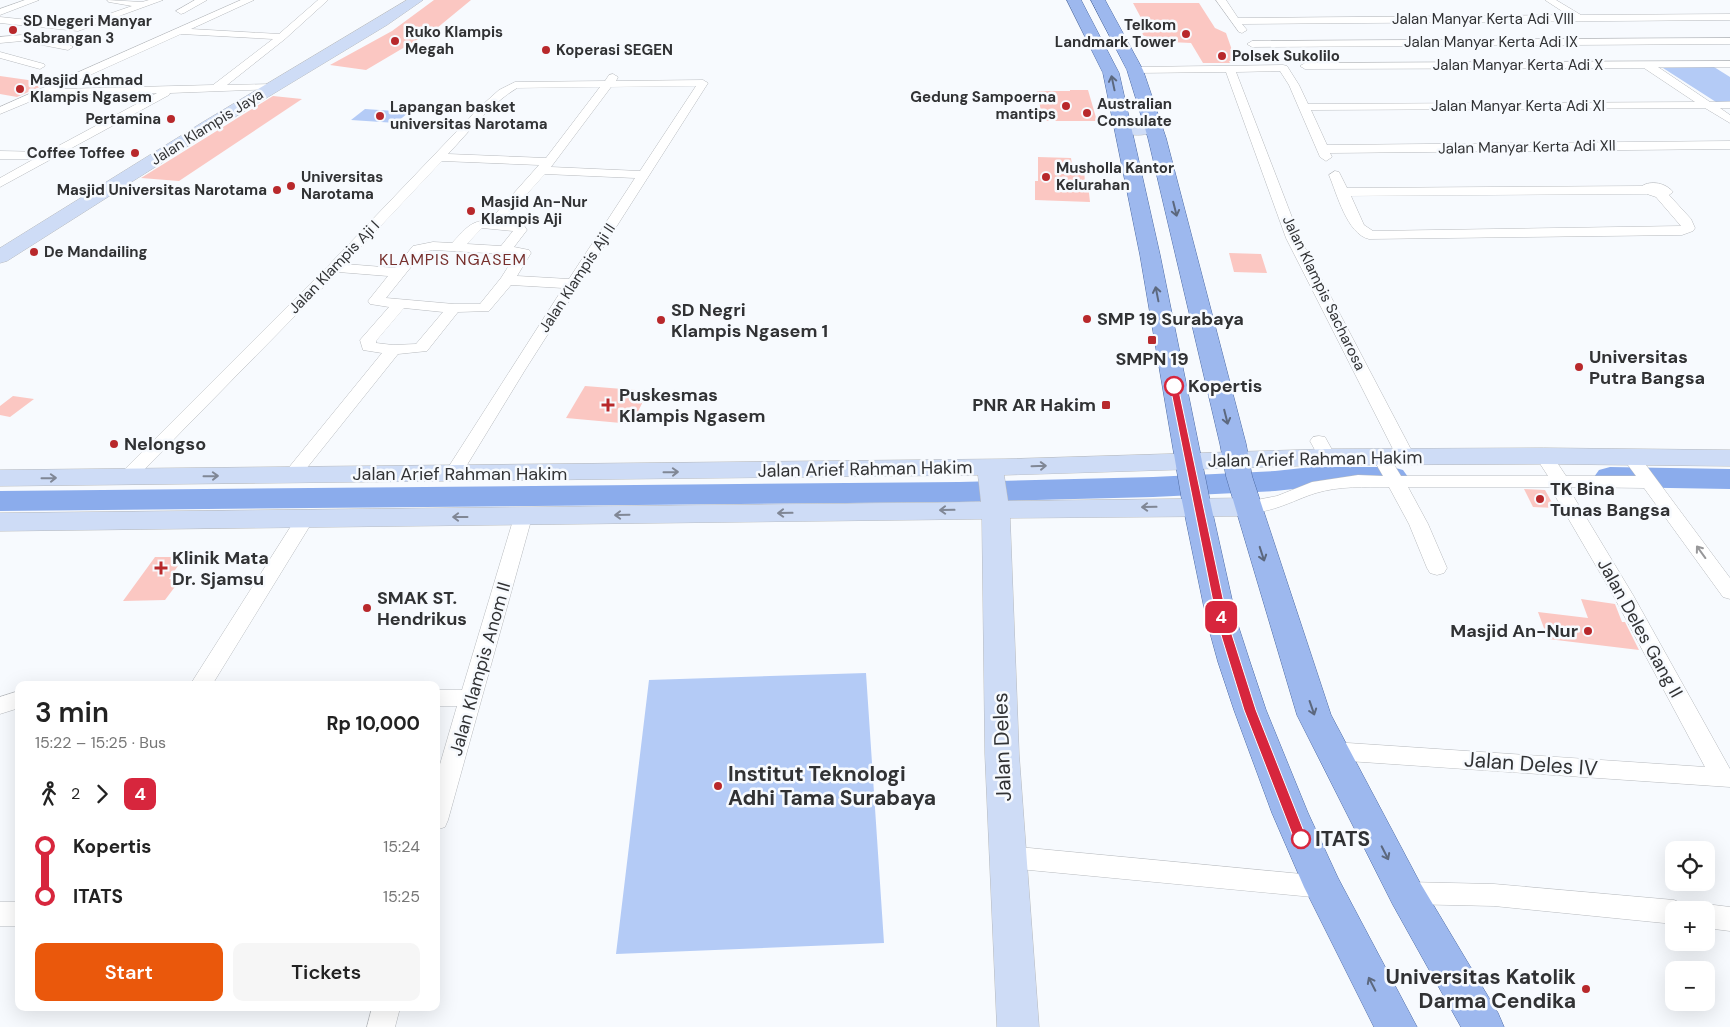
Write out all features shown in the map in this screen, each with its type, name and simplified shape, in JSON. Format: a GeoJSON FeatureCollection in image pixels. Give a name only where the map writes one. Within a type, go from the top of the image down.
{"type":"FeatureCollection","features":[{"type":"Feature","properties":{"kind":"main road"},"geometry":{"type":"LineString","coordinates":[[1074,0],[1111,73],[1222,622],[1247,702],[1290,814],[1323,887],[1396,1027]]}},
{"type":"Feature","properties":{"kind":"main road"},"geometry":{"type":"LineString","coordinates":[[1098,0],[1135,70],[1155,132],[1242,486],[1314,715],[1406,893],[1483,1027]]}},
{"type":"Feature","properties":{"kind":"street"},"geometry":{"type":"LineString","coordinates":[[0,12],[34,0]]}},
{"type":"Feature","properties":{"kind":"street"},"geometry":{"type":"LineString","coordinates":[[112,0],[142,5]]}},
{"type":"Feature","properties":{"kind":"street"},"geometry":{"type":"LineString","coordinates":[[0,20],[78,28],[158,0]]}},
{"type":"Feature","properties":{"kind":"street"},"geometry":{"type":"LineString","coordinates":[[181,11],[202,0]]}},
{"type":"Feature","properties":{"kind":"street"},"geometry":{"type":"LineString","coordinates":[[221,0],[248,1]]}},
{"type":"Feature","properties":{"kind":"street"},"geometry":{"type":"LineString","coordinates":[[215,89],[282,36],[323,0]]}},
{"type":"Feature","properties":{"kind":"street","name":"Jalan Klampis Jaya"},"geometry":{"type":"LineString","coordinates":[[0,257],[270,88],[376,26],[416,0]]}},
{"type":"Feature","properties":{"kind":"street"},"geometry":{"type":"LineString","coordinates":[[1221,0],[1260,56],[1285,69],[1325,153],[1321,160],[1325,170],[1335,175],[1342,192],[1358,227],[1369,235],[1406,236],[1572,232],[1624,241],[1634,239],[1647,231],[1682,231],[1688,228],[1686,222],[1654,192],[1342,192]]}},
{"type":"Feature","properties":{"kind":"street"},"geometry":{"type":"LineString","coordinates":[[1550,0],[1730,120]]}},
{"type":"Feature","properties":{"kind":"street"},"geometry":{"type":"LineString","coordinates":[[0,110],[248,1]]}},
{"type":"Feature","properties":{"kind":"street","name":"Jalan Manyar Kerta Adi VIII"},"geometry":{"type":"LineString","coordinates":[[1236,21],[1730,17]]}},
{"type":"Feature","properties":{"kind":"street"},"geometry":{"type":"LineString","coordinates":[[181,31],[282,36]]}},
{"type":"Feature","properties":{"kind":"street"},"geometry":{"type":"LineString","coordinates":[[0,40],[18,37],[68,47]]}},
{"type":"Feature","properties":{"kind":"street","name":"Jalan Manyar Kerta Adi IX"},"geometry":{"type":"LineString","coordinates":[[1135,70],[1230,69],[1260,56],[1612,42],[1730,41]]}},
{"type":"Feature","properties":{"kind":"street"},"geometry":{"type":"LineString","coordinates":[[0,55],[40,66]]}},
{"type":"Feature","properties":{"kind":"street","name":"Jalan Manyar Kerta Adi X"},"geometry":{"type":"LineString","coordinates":[[1305,66],[1730,64]]}},
{"type":"Feature","properties":{"kind":"street","name":"Jalan Klampis Sacharosa"},"geometry":{"type":"LineString","coordinates":[[1230,69],[1294,238],[1392,467],[1427,538],[1437,568]]}},
{"type":"Feature","properties":{"kind":"street"},"geometry":{"type":"LineString","coordinates":[[494,224],[545,166],[611,80]]}},
{"type":"Feature","properties":{"kind":"street","name":"Jalan Klampis Aji I"},"geometry":{"type":"LineString","coordinates":[[126,477],[334,268],[484,109],[510,87],[611,80],[703,83]]}},
{"type":"Feature","properties":{"kind":"street","name":"Jalan Klampis Aji II"},"geometry":{"type":"LineString","coordinates":[[453,474],[703,83]]}},
{"type":"Feature","properties":{"kind":"street"},"geometry":{"type":"LineString","coordinates":[[44,92],[270,88]]}},
{"type":"Feature","properties":{"kind":"street"},"geometry":{"type":"LineString","coordinates":[[0,184],[168,91]]}},
{"type":"Feature","properties":{"kind":"street","name":"Jalan Manyar Kerta Adi XI"},"geometry":{"type":"LineString","coordinates":[[1305,108],[1730,104]]}},
{"type":"Feature","properties":{"kind":"street"},"geometry":{"type":"LineString","coordinates":[[1124,131],[1155,132]]}},
{"type":"Feature","properties":{"kind":"street","name":"Jalan Manyar Kerta Adi XII"},"geometry":{"type":"LineString","coordinates":[[1325,153],[1730,145]]}},
{"type":"Feature","properties":{"kind":"street"},"geometry":{"type":"LineString","coordinates":[[0,155],[49,156]]}},
{"type":"Feature","properties":{"kind":"street"},"geometry":{"type":"LineString","coordinates":[[439,157],[645,175]]}},
{"type":"Feature","properties":{"kind":"street"},"geometry":{"type":"LineString","coordinates":[[0,168],[26,169]]}},
{"type":"Feature","properties":{"kind":"street"},"geometry":{"type":"LineString","coordinates":[[456,247],[480,224],[520,228],[506,250]]}},
{"type":"Feature","properties":{"kind":"street"},"geometry":{"type":"LineString","coordinates":[[422,247],[506,250],[524,253],[507,280],[484,308],[399,305],[375,301],[418,249],[422,247]]}},
{"type":"Feature","properties":{"kind":"street"},"geometry":{"type":"LineString","coordinates":[[334,268],[398,272]]}},
{"type":"Feature","properties":{"kind":"street"},"geometry":{"type":"LineString","coordinates":[[507,280],[573,284]]}},
{"type":"Feature","properties":{"kind":"street"},"geometry":{"type":"LineString","coordinates":[[399,305],[368,340],[369,347],[393,350],[421,348],[454,308]]}},
{"type":"Feature","properties":{"kind":"street"},"geometry":{"type":"LineString","coordinates":[[292,475],[393,350]]}},
{"type":"Feature","properties":{"kind":"street","name":"Jalan Arief Rahman Hakim"},"geometry":{"type":"LineString","coordinates":[[0,478],[453,474],[993,489],[1194,487],[1242,486],[1323,449],[1392,467],[1554,471],[1641,472],[1730,458]]}},
{"type":"Feature","properties":{"kind":"street"},"geometry":{"type":"LineString","coordinates":[[1242,486],[1281,501],[1312,488],[1392,467]]}},
{"type":"Feature","properties":{"kind":"street","name":"Jalan Deles Gang II"},"geometry":{"type":"LineString","coordinates":[[1554,471],[1563,494],[1623,595],[1726,778]]}},
{"type":"Feature","properties":{"kind":"street"},"geometry":{"type":"LineString","coordinates":[[1641,472],[1730,592]]}},
{"type":"Feature","properties":{"kind":"street","name":"Jalan Arief Rahman Hakim"},"geometry":{"type":"LineString","coordinates":[[0,522],[523,517],[993,489],[1242,486]]}},
{"type":"Feature","properties":{"kind":"street","name":"Jalan Deles"},"geometry":{"type":"LineString","coordinates":[[993,489],[1002,754],[1018,1027]]}},
{"type":"Feature","properties":{"kind":"street","name":"Jalan Klampis Anom II"},"geometry":{"type":"LineString","coordinates":[[440,806],[523,517]]}},
{"type":"Feature","properties":{"kind":"street"},"geometry":{"type":"LineString","coordinates":[[204,681],[306,519]]}},
{"type":"Feature","properties":{"kind":"street"},"geometry":{"type":"LineString","coordinates":[[440,698],[472,698]]}},
{"type":"Feature","properties":{"kind":"street"},"geometry":{"type":"LineString","coordinates":[[0,706],[15,700]]}},
{"type":"Feature","properties":{"kind":"street","name":"Jalan Deles IV"},"geometry":{"type":"LineString","coordinates":[[1333,751],[1726,778]]}},
{"type":"Feature","properties":{"kind":"street"},"geometry":{"type":"LineString","coordinates":[[1008,857],[1323,887]]}},
{"type":"Feature","properties":{"kind":"street"},"geometry":{"type":"LineString","coordinates":[[1406,893],[1494,895],[1665,911]]}},
{"type":"Feature","properties":{"kind":"street"},"geometry":{"type":"LineString","coordinates":[[0,914],[15,914]]}},
{"type":"Feature","properties":{"kind":"street"},"geometry":{"type":"LineString","coordinates":[[1715,917],[1730,919]]}},
{"type":"Feature","properties":{"kind":"street"},"geometry":{"type":"LineString","coordinates":[[381,1027],[385,1011]]}},
{"type":"Feature","properties":{"kind":"shaded area"},"geometry":{"type":"Polygon","coordinates":[[[1714,67],[1730,77],[1730,101],[1716,102],[1663,68],[1714,67]]]}},
{"type":"Feature","properties":{"kind":"shaded area","name":"Lapangan basket universitas Narotama"},"geometry":{"type":"Polygon","coordinates":[[[365,109],[409,112],[396,123],[351,120],[365,109]]]}},
{"type":"Feature","properties":{"kind":"shaded area"},"geometry":{"type":"Polygon","coordinates":[[[866,673],[884,943],[616,954],[649,680],[866,673]]]}},
{"type":"Feature","properties":{"kind":"building","name":"Ruko Klampis Megah"},"geometry":{"type":"Polygon","coordinates":[[[434,0],[471,0],[437,28],[366,70],[330,65],[392,31],[434,0]]]}},
{"type":"Feature","properties":{"kind":"building"},"geometry":{"type":"Polygon","coordinates":[[[1133,3],[1199,3],[1215,28],[1226,33],[1233,53],[1238,60],[1229,61],[1230,63],[1203,63],[1191,43],[1170,42],[1141,35],[1147,29],[1133,3]]]}},
{"type":"Feature","properties":{"kind":"building","name":"Masjid Achmad Klampis Ngasem"},"geometry":{"type":"Polygon","coordinates":[[[0,76],[49,83],[17,97],[0,94],[0,76]]]}},
{"type":"Feature","properties":{"kind":"building","name":"Gedung Sampoerna mantips"},"geometry":{"type":"Polygon","coordinates":[[[1088,90],[1097,121],[1043,121],[1037,91],[1088,90]]]}},
{"type":"Feature","properties":{"kind":"building"},"geometry":{"type":"Polygon","coordinates":[[[273,96],[302,99],[179,181],[141,178],[273,96]]]}},
{"type":"Feature","properties":{"kind":"building"},"geometry":{"type":"Polygon","coordinates":[[[1038,157],[1071,158],[1072,165],[1084,166],[1085,184],[1088,184],[1090,202],[1035,200],[1035,181],[1038,181],[1038,157]]]}},
{"type":"Feature","properties":{"kind":"building"},"geometry":{"type":"Polygon","coordinates":[[[1229,253],[1261,254],[1267,273],[1234,272],[1229,253]]]}},
{"type":"Feature","properties":{"kind":"building","name":"Puskesmas Klampis Ngasem"},"geometry":{"type":"Polygon","coordinates":[[[585,386],[648,391],[632,424],[566,418],[585,386]]]}},
{"type":"Feature","properties":{"kind":"building"},"geometry":{"type":"Polygon","coordinates":[[[13,396],[34,399],[10,417],[0,415],[0,406],[13,396]]]}},
{"type":"Feature","properties":{"kind":"building","name":"TK Bina Tunas Bangsa"},"geometry":{"type":"Polygon","coordinates":[[[1524,489],[1545,490],[1555,508],[1533,507],[1524,489]]]}},
{"type":"Feature","properties":{"kind":"building","name":"Klinik Mata Dr. Sjamsu"},"geometry":{"type":"Polygon","coordinates":[[[155,557],[184,557],[169,579],[180,580],[165,600],[123,601],[155,557]]]}},
{"type":"Feature","properties":{"kind":"building","name":"Masjid An-Nur"},"geometry":{"type":"Polygon","coordinates":[[[1581,599],[1615,604],[1622,622],[1625,622],[1639,650],[1548,639],[1538,612],[1588,618],[1581,599]]]}},
{"type":"Feature","properties":{"kind":"waterway"},"geometry":{"type":"LineString","coordinates":[[0,501],[959,492],[1153,487],[1275,481],[1312,477],[1392,477]]}},
{"type":"Feature","properties":{"kind":"waterway"},"geometry":{"type":"LineString","coordinates":[[1610,477],[1730,479]]}},
{"type":"Feature","properties":{"kind":"bus line","name":"4"},"geometry":{"type":"LineString","coordinates":[[1174,386],[1222,622],[1250,710],[1301,839]]}},
{"type":"Feature","properties":{"kind":"place","name":"SD Negeri Manyar Sabrangan 3"},"geometry":{"type":"Point","coordinates":[13,30]}},
{"type":"Feature","properties":{"kind":"place","name":"Telkom Landmark Tower"},"geometry":{"type":"Point","coordinates":[1186,34]}},
{"type":"Feature","properties":{"kind":"place","name":"Ruko Klampis Megah"},"geometry":{"type":"Point","coordinates":[395,41]}},
{"type":"Feature","properties":{"kind":"place","name":"Koperasi SEGEN"},"geometry":{"type":"Point","coordinates":[546,50]}},
{"type":"Feature","properties":{"kind":"place","name":"Polsek Sukolilo"},"geometry":{"type":"Point","coordinates":[1222,56]}},
{"type":"Feature","properties":{"kind":"place","name":"Masjid Achmad Klampis Ngasem"},"geometry":{"type":"Point","coordinates":[20,89]}},
{"type":"Feature","properties":{"kind":"place","name":"Gedung Sampoerna mantips"},"geometry":{"type":"Point","coordinates":[1066,106]}},
{"type":"Feature","properties":{"kind":"place","name":"Australian Consulate"},"geometry":{"type":"Point","coordinates":[1087,113]}},
{"type":"Feature","properties":{"kind":"place","name":"Lapangan basket universitas Narotama"},"geometry":{"type":"Point","coordinates":[380,116]}},
{"type":"Feature","properties":{"kind":"place","name":"Pertamina"},"geometry":{"type":"Point","coordinates":[171,119]}},
{"type":"Feature","properties":{"kind":"place","name":"Coffee Toffee"},"geometry":{"type":"Point","coordinates":[135,153]}},
{"type":"Feature","properties":{"kind":"place","name":"Musholla Kantor Kelurahan"},"geometry":{"type":"Point","coordinates":[1046,177]}},
{"type":"Feature","properties":{"kind":"place","name":"Universitas Narotama"},"geometry":{"type":"Point","coordinates":[291,186]}},
{"type":"Feature","properties":{"kind":"place","name":"Masjid Universitas Narotama"},"geometry":{"type":"Point","coordinates":[277,190]}},
{"type":"Feature","properties":{"kind":"place","name":"Masjid An-Nur Klampis Aji"},"geometry":{"type":"Point","coordinates":[471,211]}},
{"type":"Feature","properties":{"kind":"place","name":"De Mandailing"},"geometry":{"type":"Point","coordinates":[34,252]}},
{"type":"Feature","properties":{"kind":"place","name":"SMP 19 Surabaya"},"geometry":{"type":"Point","coordinates":[1087,319]}},
{"type":"Feature","properties":{"kind":"place","name":"SD Negri Klampis Ngasem 1"},"geometry":{"type":"Point","coordinates":[661,320]}},
{"type":"Feature","properties":{"kind":"place","name":"SMPN 19"},"geometry":{"type":"Point","coordinates":[1152,340]}},
{"type":"Feature","properties":{"kind":"place","name":"Universitas Putra Bangsa"},"geometry":{"type":"Point","coordinates":[1579,367]}},
{"type":"Feature","properties":{"kind":"place","name":"Kopertis"},"geometry":{"type":"Point","coordinates":[1174,386]}},
{"type":"Feature","properties":{"kind":"place","name":"Puskesmas Klampis Ngasem"},"geometry":{"type":"Point","coordinates":[608,405]}},
{"type":"Feature","properties":{"kind":"place","name":"PNR AR Hakim"},"geometry":{"type":"Point","coordinates":[1106,405]}},
{"type":"Feature","properties":{"kind":"place","name":"Nelongso"},"geometry":{"type":"Point","coordinates":[114,444]}},
{"type":"Feature","properties":{"kind":"place","name":"TK Bina Tunas Bangsa"},"geometry":{"type":"Point","coordinates":[1540,499]}},
{"type":"Feature","properties":{"kind":"place","name":"Klinik Mata Dr. Sjamsu"},"geometry":{"type":"Point","coordinates":[161,568]}},
{"type":"Feature","properties":{"kind":"place","name":"SMAK ST. Hendrikus"},"geometry":{"type":"Point","coordinates":[367,608]}},
{"type":"Feature","properties":{"kind":"place","name":"Masjid An-Nur"},"geometry":{"type":"Point","coordinates":[1588,631]}},
{"type":"Feature","properties":{"kind":"place","name":"Institut Teknologi Adhi Tama Surabaya"},"geometry":{"type":"Point","coordinates":[718,786]}},
{"type":"Feature","properties":{"kind":"place","name":"ITATS"},"geometry":{"type":"Point","coordinates":[1301,839]}},
{"type":"Feature","properties":{"kind":"place","name":"Universitas Katolik Darma Cendika"},"geometry":{"type":"Point","coordinates":[1586,989]}},
{"type":"Feature","properties":{"kind":"district","name":"KLAMPIS NGASEM"},"geometry":{"type":"Point","coordinates":[453,259]}}]}
